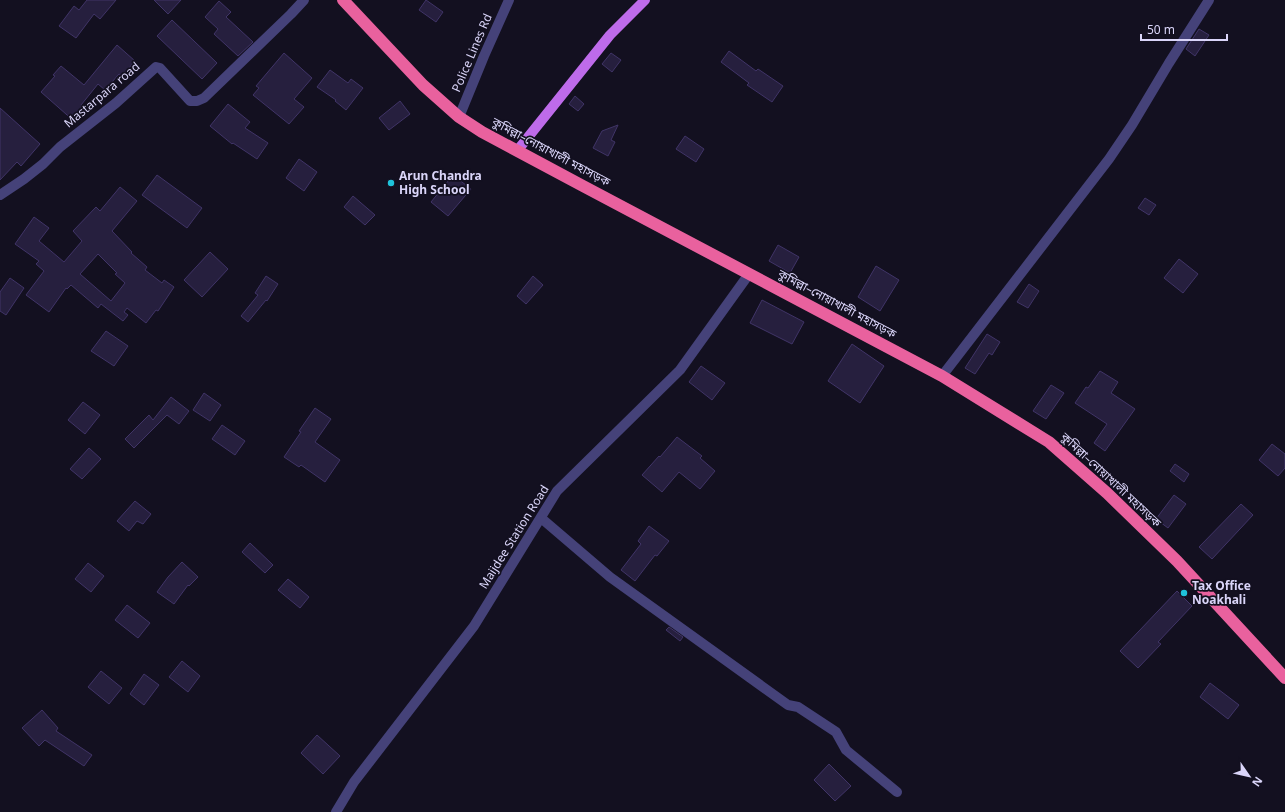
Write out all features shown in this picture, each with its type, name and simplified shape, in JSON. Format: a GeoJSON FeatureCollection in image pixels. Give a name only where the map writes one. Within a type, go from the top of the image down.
{"type":"FeatureCollection","features":[{"type":"Feature","properties":{"kind":"highway","name":"কুমিল্লা–নোয়াখালী মহাসড়ক"},"geometry":{"type":"LineString","coordinates":[[343,0],[423,85],[458,117],[517,151],[942,376],[1049,442],[1083,471],[1177,561],[1285,678]]}},
{"type":"Feature","properties":{"kind":"main road"},"geometry":{"type":"LineString","coordinates":[[517,151],[610,35],[645,0]]}},
{"type":"Feature","properties":{"kind":"street","name":"Mastarpara road"},"geometry":{"type":"LineString","coordinates":[[0,195],[43,164],[60,147],[116,103],[156,67],[160,68],[190,101],[197,101],[204,98],[304,0]]}},
{"type":"Feature","properties":{"kind":"street","name":"Police Lines Rd"},"geometry":{"type":"LineString","coordinates":[[458,117],[509,0]]}},
{"type":"Feature","properties":{"kind":"street"},"geometry":{"type":"LineString","coordinates":[[942,376],[1109,159],[1132,125],[1209,0]]}},
{"type":"Feature","properties":{"kind":"street","name":"Maijdee Station Road"},"geometry":{"type":"LineString","coordinates":[[336,812],[354,782],[474,626],[557,491],[680,370],[749,274]]}},
{"type":"Feature","properties":{"kind":"street"},"geometry":{"type":"LineString","coordinates":[[541,518],[610,577],[788,704],[798,707],[836,732],[846,750],[897,792]]}},
{"type":"Feature","properties":{"kind":"building"},"geometry":{"type":"Polygon","coordinates":[[[87,0],[116,0],[100,19],[94,14],[76,38],[59,26],[74,6],[79,10],[87,0]]]}},
{"type":"Feature","properties":{"kind":"building"},"geometry":{"type":"Polygon","coordinates":[[[154,0],[181,0],[168,14],[154,0]]]}},
{"type":"Feature","properties":{"kind":"building"},"geometry":{"type":"Polygon","coordinates":[[[426,0],[443,12],[436,22],[419,10],[426,0]]]}},
{"type":"Feature","properties":{"kind":"building"},"geometry":{"type":"Polygon","coordinates":[[[219,1],[231,12],[226,17],[253,42],[238,56],[214,34],[218,29],[205,17],[219,1]]]}},
{"type":"Feature","properties":{"kind":"building"},"geometry":{"type":"Polygon","coordinates":[[[172,20],[217,63],[202,79],[157,36],[172,20]]]}},
{"type":"Feature","properties":{"kind":"building"},"geometry":{"type":"Polygon","coordinates":[[[1199,29],[1209,35],[1195,56],[1186,49],[1199,29]]]}},
{"type":"Feature","properties":{"kind":"building"},"geometry":{"type":"Polygon","coordinates":[[[117,45],[135,61],[122,76],[119,74],[105,90],[98,84],[81,105],[86,110],[75,122],[41,92],[55,76],[53,75],[61,66],[84,85],[117,45]]]}},
{"type":"Feature","properties":{"kind":"building"},"geometry":{"type":"Polygon","coordinates":[[[729,51],[756,71],[758,69],[783,86],[772,102],[747,85],[749,83],[721,62],[729,51]]]}},
{"type":"Feature","properties":{"kind":"building"},"geometry":{"type":"Polygon","coordinates":[[[284,53],[312,78],[294,99],[304,107],[289,124],[253,95],[259,88],[256,86],[284,53]]]}},
{"type":"Feature","properties":{"kind":"building"},"geometry":{"type":"Polygon","coordinates":[[[611,53],[621,60],[612,72],[602,64],[611,53]]]}},
{"type":"Feature","properties":{"kind":"building"},"geometry":{"type":"Polygon","coordinates":[[[330,70],[348,83],[351,79],[363,88],[346,110],[335,101],[336,100],[317,87],[330,70]]]}},
{"type":"Feature","properties":{"kind":"building"},"geometry":{"type":"Polygon","coordinates":[[[575,96],[584,104],[578,111],[569,104],[575,96]]]}},
{"type":"Feature","properties":{"kind":"building"},"geometry":{"type":"Polygon","coordinates":[[[400,101],[410,114],[389,130],[379,118],[400,101]]]}},
{"type":"Feature","properties":{"kind":"building"},"geometry":{"type":"Polygon","coordinates":[[[228,104],[250,122],[245,128],[268,143],[257,159],[233,143],[232,144],[210,126],[228,104]]]}},
{"type":"Feature","properties":{"kind":"building"},"geometry":{"type":"Polygon","coordinates":[[[0,108],[40,144],[21,166],[17,162],[0,180],[0,108]]]}},
{"type":"Feature","properties":{"kind":"building"},"geometry":{"type":"Polygon","coordinates":[[[618,125],[611,140],[615,142],[608,156],[593,148],[602,131],[618,125]]]}},
{"type":"Feature","properties":{"kind":"building"},"geometry":{"type":"Polygon","coordinates":[[[685,136],[704,149],[696,162],[676,149],[685,136]]]}},
{"type":"Feature","properties":{"kind":"building"},"geometry":{"type":"Polygon","coordinates":[[[299,159],[317,172],[304,191],[286,178],[299,159]]]}},
{"type":"Feature","properties":{"kind":"building"},"geometry":{"type":"Polygon","coordinates":[[[157,175],[202,208],[187,228],[142,195],[157,175]]]}},
{"type":"Feature","properties":{"kind":"building"},"geometry":{"type":"Polygon","coordinates":[[[453,175],[471,189],[448,216],[431,202],[453,175]]]}},
{"type":"Feature","properties":{"kind":"building"},"geometry":{"type":"Polygon","coordinates":[[[120,187],[137,201],[112,231],[132,252],[131,253],[147,267],[145,270],[162,283],[164,280],[174,287],[158,311],[156,310],[146,323],[127,308],[124,312],[128,315],[123,321],[101,304],[98,308],[71,285],[67,289],[66,288],[49,312],[26,295],[44,271],[36,264],[39,261],[15,244],[34,217],[49,228],[39,241],[64,262],[82,241],[73,231],[96,207],[100,211],[120,187]],[[98,254],[80,274],[111,301],[125,283],[115,274],[117,273],[98,254]]]}},
{"type":"Feature","properties":{"kind":"building"},"geometry":{"type":"Polygon","coordinates":[[[353,196],[375,215],[365,225],[344,207],[353,196]]]}},
{"type":"Feature","properties":{"kind":"building"},"geometry":{"type":"Polygon","coordinates":[[[1145,198],[1156,205],[1149,215],[1138,208],[1145,198]]]}},
{"type":"Feature","properties":{"kind":"building"},"geometry":{"type":"Polygon","coordinates":[[[778,245],[799,257],[790,273],[769,261],[778,245]]]}},
{"type":"Feature","properties":{"kind":"building"},"geometry":{"type":"Polygon","coordinates":[[[210,252],[228,269],[202,297],[184,280],[210,252]]]}},
{"type":"Feature","properties":{"kind":"building"},"geometry":{"type":"Polygon","coordinates":[[[1179,259],[1198,274],[1183,293],[1164,278],[1179,259]]]}},
{"type":"Feature","properties":{"kind":"building"},"geometry":{"type":"Polygon","coordinates":[[[876,266],[899,280],[880,311],[858,297],[876,266]]]}},
{"type":"Feature","properties":{"kind":"building"},"geometry":{"type":"Polygon","coordinates":[[[266,276],[278,284],[267,301],[266,300],[248,322],[241,316],[258,295],[255,293],[266,276]]]}},
{"type":"Feature","properties":{"kind":"building"},"geometry":{"type":"Polygon","coordinates":[[[533,276],[543,285],[526,304],[517,296],[533,276]]]}},
{"type":"Feature","properties":{"kind":"building"},"geometry":{"type":"Polygon","coordinates":[[[10,278],[24,288],[6,315],[0,311],[0,292],[10,278]]]}},
{"type":"Feature","properties":{"kind":"building"},"geometry":{"type":"Polygon","coordinates":[[[1029,284],[1039,291],[1028,308],[1017,302],[1029,284]]]}},
{"type":"Feature","properties":{"kind":"building"},"geometry":{"type":"Polygon","coordinates":[[[762,300],[804,322],[792,344],[750,323],[762,300]]]}},
{"type":"Feature","properties":{"kind":"building"},"geometry":{"type":"Polygon","coordinates":[[[106,331],[128,346],[114,366],[91,351],[106,331]]]}},
{"type":"Feature","properties":{"kind":"building"},"geometry":{"type":"Polygon","coordinates":[[[987,334],[1000,342],[992,355],[989,353],[975,374],[965,368],[987,334]]]}},
{"type":"Feature","properties":{"kind":"building"},"geometry":{"type":"Polygon","coordinates":[[[852,344],[884,366],[860,403],[828,381],[852,344]]]}},
{"type":"Feature","properties":{"kind":"building"},"geometry":{"type":"Polygon","coordinates":[[[701,366],[725,383],[712,400],[689,382],[701,366]]]}},
{"type":"Feature","properties":{"kind":"building"},"geometry":{"type":"Polygon","coordinates":[[[1100,371],[1118,382],[1111,393],[1135,409],[1105,451],[1094,443],[1107,424],[1075,403],[1100,371]]]}},
{"type":"Feature","properties":{"kind":"building"},"geometry":{"type":"Polygon","coordinates":[[[1051,385],[1064,393],[1046,419],[1033,411],[1051,385]]]}},
{"type":"Feature","properties":{"kind":"building"},"geometry":{"type":"Polygon","coordinates":[[[204,393],[221,405],[210,421],[193,410],[204,393]]]}},
{"type":"Feature","properties":{"kind":"building"},"geometry":{"type":"Polygon","coordinates":[[[171,397],[189,411],[179,424],[167,415],[134,448],[125,439],[149,415],[153,420],[171,397]]]}},
{"type":"Feature","properties":{"kind":"building"},"geometry":{"type":"Polygon","coordinates":[[[83,402],[100,415],[85,434],[68,420],[83,402]]]}},
{"type":"Feature","properties":{"kind":"building"},"geometry":{"type":"Polygon","coordinates":[[[315,408],[331,419],[315,442],[340,460],[325,482],[301,465],[299,467],[284,457],[301,432],[299,431],[315,408]]]}},
{"type":"Feature","properties":{"kind":"building"},"geometry":{"type":"Polygon","coordinates":[[[222,425],[245,441],[235,455],[212,439],[222,425]]]}},
{"type":"Feature","properties":{"kind":"building"},"geometry":{"type":"Polygon","coordinates":[[[677,437],[702,456],[700,458],[715,471],[700,489],[679,472],[662,492],[642,475],[677,437]]]}},
{"type":"Feature","properties":{"kind":"building"},"geometry":{"type":"Polygon","coordinates":[[[1272,444],[1285,454],[1285,468],[1278,476],[1259,460],[1272,444]]]}},
{"type":"Feature","properties":{"kind":"building"},"geometry":{"type":"Polygon","coordinates":[[[89,448],[101,459],[82,479],[70,469],[89,448]]]}},
{"type":"Feature","properties":{"kind":"building"},"geometry":{"type":"Polygon","coordinates":[[[1175,464],[1189,474],[1184,482],[1170,471],[1175,464]]]}},
{"type":"Feature","properties":{"kind":"building"},"geometry":{"type":"Polygon","coordinates":[[[1174,495],[1186,504],[1168,528],[1156,519],[1174,495]]]}},
{"type":"Feature","properties":{"kind":"building"},"geometry":{"type":"Polygon","coordinates":[[[135,501],[151,514],[143,524],[137,521],[129,531],[117,521],[135,501]]]}},
{"type":"Feature","properties":{"kind":"building"},"geometry":{"type":"Polygon","coordinates":[[[1241,504],[1253,515],[1212,559],[1199,547],[1241,504]]]}},
{"type":"Feature","properties":{"kind":"building"},"geometry":{"type":"Polygon","coordinates":[[[649,526],[669,541],[657,556],[655,555],[635,581],[621,570],[641,544],[638,541],[649,526]]]}},
{"type":"Feature","properties":{"kind":"building"},"geometry":{"type":"Polygon","coordinates":[[[250,543],[273,565],[265,573],[242,552],[250,543]]]}},
{"type":"Feature","properties":{"kind":"building"},"geometry":{"type":"Polygon","coordinates":[[[182,562],[198,577],[189,586],[188,585],[174,604],[157,592],[182,562]]]}},
{"type":"Feature","properties":{"kind":"building"},"geometry":{"type":"Polygon","coordinates":[[[88,563],[104,576],[91,592],[75,579],[88,563]]]}},
{"type":"Feature","properties":{"kind":"building"},"geometry":{"type":"Polygon","coordinates":[[[288,579],[309,597],[300,608],[278,590],[288,579]]]}},
{"type":"Feature","properties":{"kind":"building"},"geometry":{"type":"Polygon","coordinates":[[[1177,591],[1192,606],[1158,642],[1161,644],[1138,668],[1120,651],[1177,591]]]}},
{"type":"Feature","properties":{"kind":"building"},"geometry":{"type":"Polygon","coordinates":[[[127,605],[150,623],[138,638],[115,620],[127,605]]]}},
{"type":"Feature","properties":{"kind":"building"},"geometry":{"type":"Polygon","coordinates":[[[669,627],[683,637],[680,641],[666,630],[669,627]]]}},
{"type":"Feature","properties":{"kind":"building"},"geometry":{"type":"Polygon","coordinates":[[[182,661],[200,676],[188,692],[169,677],[182,661]]]}},
{"type":"Feature","properties":{"kind":"building"},"geometry":{"type":"Polygon","coordinates":[[[101,671],[122,688],[109,704],[88,687],[101,671]]]}},
{"type":"Feature","properties":{"kind":"building"},"geometry":{"type":"Polygon","coordinates":[[[144,674],[159,685],[144,705],[130,694],[144,674]]]}},
{"type":"Feature","properties":{"kind":"building"},"geometry":{"type":"Polygon","coordinates":[[[1210,683],[1239,705],[1228,719],[1200,697],[1210,683]]]}},
{"type":"Feature","properties":{"kind":"building"},"geometry":{"type":"Polygon","coordinates":[[[42,710],[58,728],[56,731],[92,755],[84,766],[45,740],[39,746],[22,728],[42,710]]]}},
{"type":"Feature","properties":{"kind":"building"},"geometry":{"type":"Polygon","coordinates":[[[317,735],[340,756],[323,774],[301,753],[317,735]]]}},
{"type":"Feature","properties":{"kind":"building"},"geometry":{"type":"Polygon","coordinates":[[[829,764],[851,786],[835,801],[814,780],[829,764]]]}},
{"type":"Feature","properties":{"kind":"place","name":"Arun Chandra High School"},"geometry":{"type":"Point","coordinates":[391,183]}},
{"type":"Feature","properties":{"kind":"place","name":"Tax Office Noakhali"},"geometry":{"type":"Point","coordinates":[1184,593]}}]}
